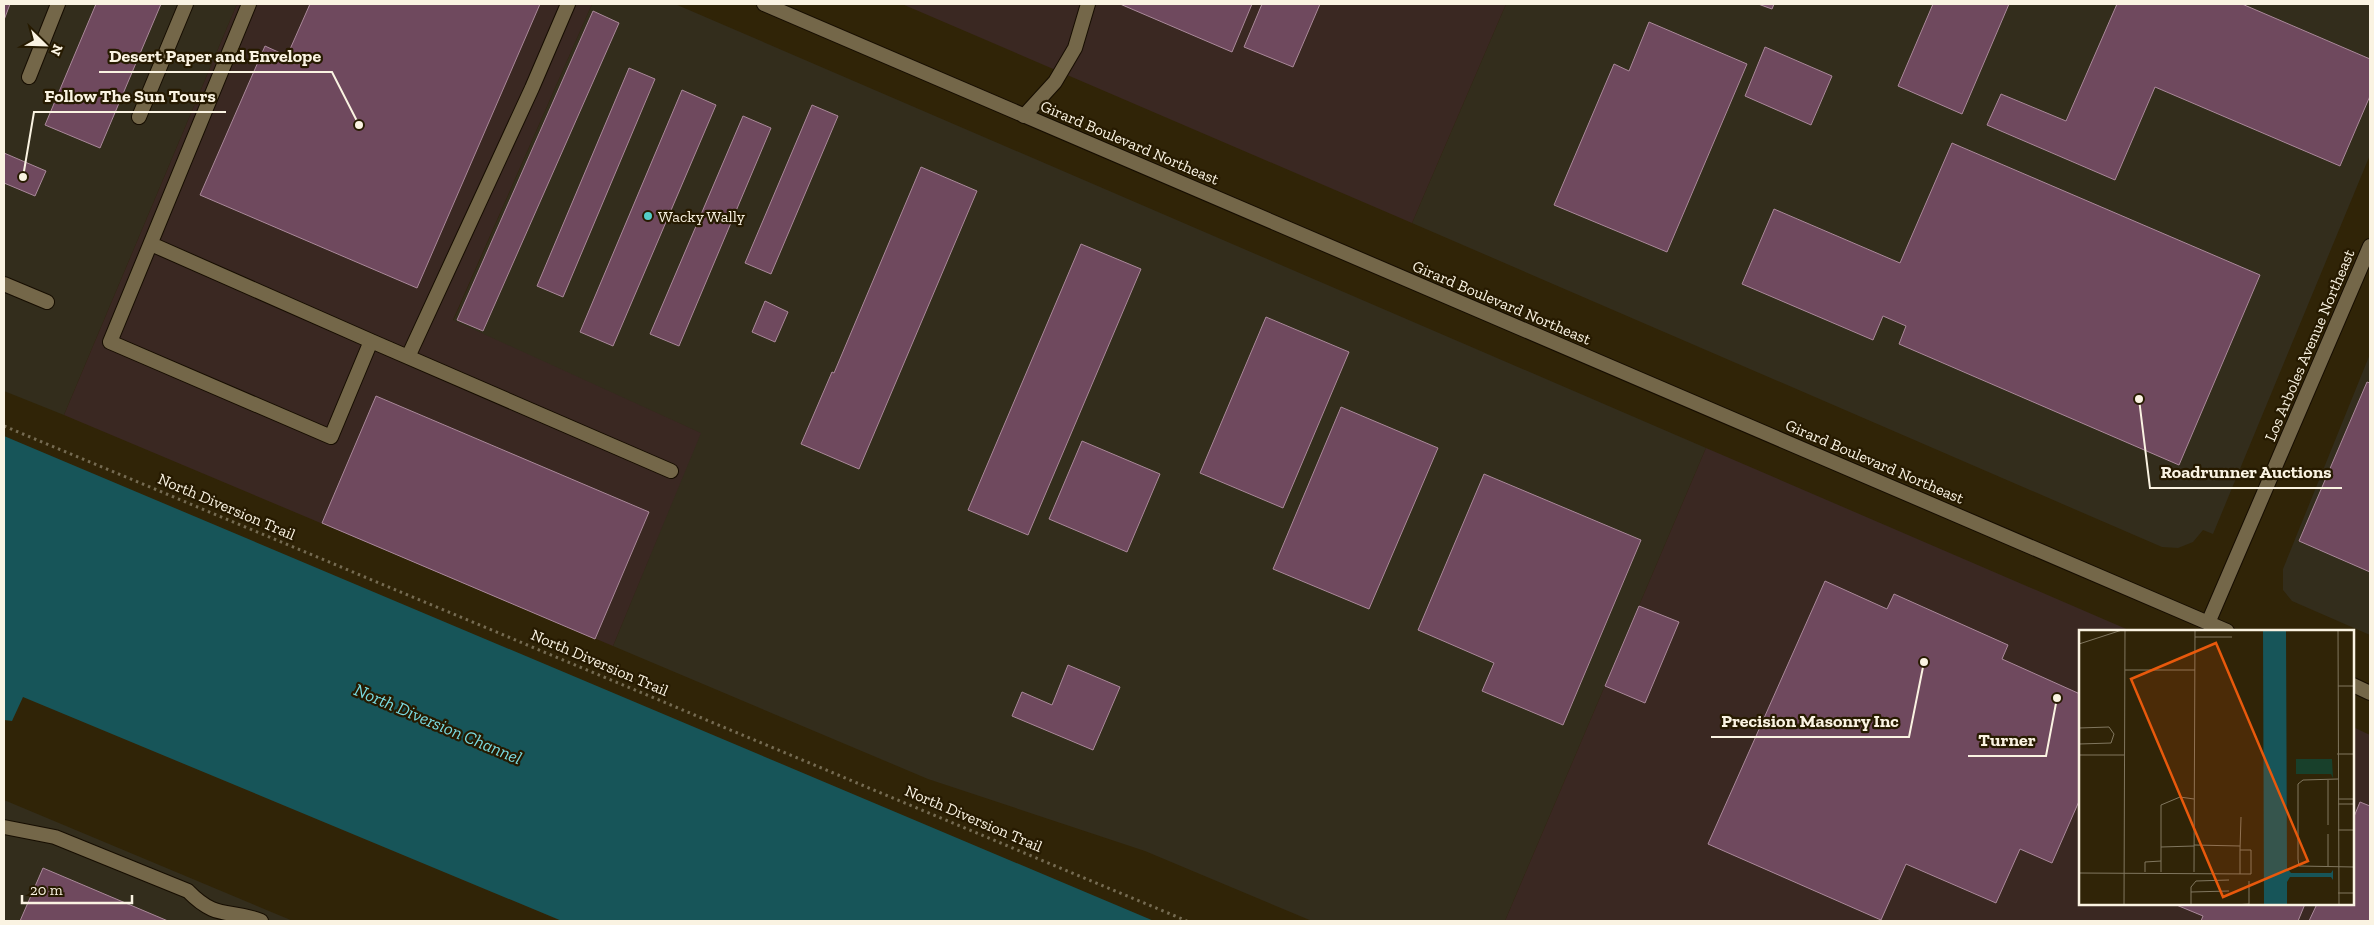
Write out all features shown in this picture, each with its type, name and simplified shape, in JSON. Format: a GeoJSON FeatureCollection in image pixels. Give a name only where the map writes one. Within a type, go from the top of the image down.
{"type":"FeatureCollection","features":[{"type":"Feature","properties":{"kind":"street"},"geometry":{"type":"LineString","coordinates":[[29,77],[58,4]]}},
{"type":"Feature","properties":{"kind":"street"},"geometry":{"type":"LineString","coordinates":[[139,117],[186,4]]}},
{"type":"Feature","properties":{"kind":"street"},"geometry":{"type":"LineString","coordinates":[[249,4],[110,342],[330,437],[371,341]]}},
{"type":"Feature","properties":{"kind":"street"},"geometry":{"type":"LineString","coordinates":[[408,357],[532,88],[568,4]]}},
{"type":"Feature","properties":{"kind":"street","name":"Girard Boulevard Northeast"},"geometry":{"type":"LineString","coordinates":[[764,4],[2225,630]]}},
{"type":"Feature","properties":{"kind":"street"},"geometry":{"type":"LineString","coordinates":[[1024,116],[1055,82],[1075,48],[1088,4]]}},
{"type":"Feature","properties":{"kind":"street"},"geometry":{"type":"LineString","coordinates":[[151,244],[671,471]]}},
{"type":"Feature","properties":{"kind":"street","name":"Los Arboles Avenue Northeast"},"geometry":{"type":"LineString","coordinates":[[2208,623],[2370,246]]}},
{"type":"Feature","properties":{"kind":"street"},"geometry":{"type":"LineString","coordinates":[[4,284],[47,302]]}},
{"type":"Feature","properties":{"kind":"street"},"geometry":{"type":"LineString","coordinates":[[2354,685],[2370,693]]}},
{"type":"Feature","properties":{"kind":"street"},"geometry":{"type":"LineString","coordinates":[[4,827],[55,837],[188,891],[202,905],[223,914],[246,915],[261,921]]}},
{"type":"Feature","properties":{"kind":"path","name":"North Diversion Trail"},"geometry":{"type":"LineString","coordinates":[[4,426],[1187,921]]}},
{"type":"Feature","properties":{"kind":"shaded area"},"geometry":{"type":"Polygon","coordinates":[[[4,4],[237,4],[64,415],[4,391],[4,4]]]}},
{"type":"Feature","properties":{"kind":"shaded area"},"geometry":{"type":"Polygon","coordinates":[[[237,4],[592,4],[453,320],[701,433],[613,646],[64,415],[237,4]]]}},
{"type":"Feature","properties":{"kind":"shaded area"},"geometry":{"type":"Polygon","coordinates":[[[592,4],[675,4],[1706,448],[1505,921],[1312,921],[1145,851],[928,779],[613,646],[700,433],[453,321],[592,4]]]}},
{"type":"Feature","properties":{"kind":"shaded area"},"geometry":{"type":"Polygon","coordinates":[[[902,4],[1506,4],[1412,223],[902,4]]]}},
{"type":"Feature","properties":{"kind":"shaded area"},"geometry":{"type":"Polygon","coordinates":[[[1506,4],[2370,4],[2370,155],[2213,534],[2203,530],[2193,542],[2178,548],[2162,547],[1412,223],[1506,4]]]}},
{"type":"Feature","properties":{"kind":"shaded area"},"geometry":{"type":"Polygon","coordinates":[[[2370,354],[2370,635],[2292,601],[2283,590],[2283,569],[2370,354]]]}},
{"type":"Feature","properties":{"kind":"shaded area"},"geometry":{"type":"Polygon","coordinates":[[[1706,448],[2129,630],[2079,630],[2079,905],[2354,905],[2354,727],[2370,735],[2370,921],[1505,921],[1706,448]]]}},
{"type":"Feature","properties":{"kind":"shaded area"},"geometry":{"type":"Polygon","coordinates":[[[4,800],[293,921],[4,921],[4,800]]]}},
{"type":"Feature","properties":{"kind":"water","name":"North Diversion Channel"},"geometry":{"type":"Polygon","coordinates":[[[4,436],[1154,921],[562,921],[23,697],[12,721],[4,720],[4,436]]]}},
{"type":"Feature","properties":{"kind":"building"},"geometry":{"type":"Polygon","coordinates":[[[4,4],[10,4],[4,20],[4,4]]]}},
{"type":"Feature","properties":{"kind":"building"},"geometry":{"type":"Polygon","coordinates":[[[96,4],[161,4],[100,148],[45,125],[96,4]]]}},
{"type":"Feature","properties":{"kind":"building"},"geometry":{"type":"Polygon","coordinates":[[[310,4],[540,4],[417,288],[200,195],[265,46],[287,56],[310,4]]]}},
{"type":"Feature","properties":{"kind":"building"},"geometry":{"type":"Polygon","coordinates":[[[1120,4],[1252,4],[1232,52],[1120,4]]]}},
{"type":"Feature","properties":{"kind":"building"},"geometry":{"type":"Polygon","coordinates":[[[1262,4],[1320,4],[1293,67],[1244,47],[1262,4]]]}},
{"type":"Feature","properties":{"kind":"building"},"geometry":{"type":"Polygon","coordinates":[[[1758,4],[1774,4],[1772,9],[1758,4]]]}},
{"type":"Feature","properties":{"kind":"building"},"geometry":{"type":"Polygon","coordinates":[[[1933,4],[2009,4],[1962,114],[1898,86],[1933,4]]]}},
{"type":"Feature","properties":{"kind":"building"},"geometry":{"type":"Polygon","coordinates":[[[2117,4],[2242,4],[2370,59],[2370,96],[2340,166],[2155,87],[2115,180],[1987,125],[2001,94],[2066,121],[2117,4]]]}},
{"type":"Feature","properties":{"kind":"building"},"geometry":{"type":"Polygon","coordinates":[[[593,11],[619,23],[483,331],[457,320],[593,11]]]}},
{"type":"Feature","properties":{"kind":"building"},"geometry":{"type":"Polygon","coordinates":[[[1649,22],[1747,64],[1667,252],[1554,205],[1614,64],[1629,71],[1649,22]]]}},
{"type":"Feature","properties":{"kind":"building"},"geometry":{"type":"Polygon","coordinates":[[[1765,47],[1832,76],[1811,125],[1745,96],[1765,47]]]}},
{"type":"Feature","properties":{"kind":"building"},"geometry":{"type":"Polygon","coordinates":[[[629,68],[655,79],[563,297],[537,286],[629,68]]]}},
{"type":"Feature","properties":{"kind":"building"},"geometry":{"type":"Polygon","coordinates":[[[682,90],[716,105],[613,346],[580,332],[682,90]]]}},
{"type":"Feature","properties":{"kind":"building"},"geometry":{"type":"Polygon","coordinates":[[[812,105],[838,116],[771,274],[745,263],[812,105]]]}},
{"type":"Feature","properties":{"kind":"building"},"geometry":{"type":"Polygon","coordinates":[[[743,116],[771,128],[679,346],[650,334],[743,116]]]}},
{"type":"Feature","properties":{"kind":"building"},"geometry":{"type":"Polygon","coordinates":[[[1952,143],[2260,275],[2179,465],[1899,344],[1906,326],[1883,316],[1873,340],[1742,284],[1774,209],[1900,263],[1952,143]]]}},
{"type":"Feature","properties":{"kind":"building"},"geometry":{"type":"Polygon","coordinates":[[[4,153],[46,171],[35,196],[4,183],[4,153]]]}},
{"type":"Feature","properties":{"kind":"building"},"geometry":{"type":"Polygon","coordinates":[[[921,167],[977,191],[859,469],[801,444],[832,372],[834,373],[921,167]]]}},
{"type":"Feature","properties":{"kind":"building"},"geometry":{"type":"Polygon","coordinates":[[[1081,244],[1141,269],[1028,535],[968,510],[1081,244]]]}},
{"type":"Feature","properties":{"kind":"building"},"geometry":{"type":"Polygon","coordinates":[[[765,301],[788,312],[775,342],[752,332],[765,301]]]}},
{"type":"Feature","properties":{"kind":"building"},"geometry":{"type":"Polygon","coordinates":[[[1266,317],[1349,352],[1283,508],[1200,473],[1266,317]]]}},
{"type":"Feature","properties":{"kind":"building"},"geometry":{"type":"Polygon","coordinates":[[[2367,382],[2370,383],[2370,572],[2299,541],[2367,382]]]}},
{"type":"Feature","properties":{"kind":"building"},"geometry":{"type":"Polygon","coordinates":[[[376,396],[649,512],[595,639],[322,523],[376,396]]]}},
{"type":"Feature","properties":{"kind":"building"},"geometry":{"type":"Polygon","coordinates":[[[1341,407],[1438,448],[1369,609],[1273,569],[1341,407]]]}},
{"type":"Feature","properties":{"kind":"building"},"geometry":{"type":"Polygon","coordinates":[[[1082,441],[1160,474],[1127,552],[1049,519],[1082,441]]]}},
{"type":"Feature","properties":{"kind":"building"},"geometry":{"type":"Polygon","coordinates":[[[1484,474],[1641,540],[1563,725],[1482,691],[1494,663],[1418,630],[1484,474]]]}},
{"type":"Feature","properties":{"kind":"building"},"geometry":{"type":"Polygon","coordinates":[[[1825,581],[1887,609],[1894,594],[2008,645],[2002,659],[2079,694],[2079,801],[2052,863],[2020,849],[1996,903],[1906,864],[1881,920],[1708,844],[1825,581]]]}},
{"type":"Feature","properties":{"kind":"building"},"geometry":{"type":"Polygon","coordinates":[[[1639,606],[1679,622],[1645,703],[1605,686],[1639,606]]]}},
{"type":"Feature","properties":{"kind":"building"},"geometry":{"type":"Polygon","coordinates":[[[1068,665],[1120,687],[1093,750],[1012,716],[1022,692],[1052,705],[1068,665]]]}},
{"type":"Feature","properties":{"kind":"building"},"geometry":{"type":"Polygon","coordinates":[[[2360,802],[2370,806],[2370,921],[2309,921],[2317,905],[2354,905],[2354,817],[2360,802]]]}},
{"type":"Feature","properties":{"kind":"building"},"geometry":{"type":"Polygon","coordinates":[[[43,868],[168,921],[20,921],[43,868]]]}},
{"type":"Feature","properties":{"kind":"building"},"geometry":{"type":"Polygon","coordinates":[[[2176,905],[2305,905],[2298,921],[2201,921],[2203,916],[2176,905]]]}},
{"type":"Feature","properties":{"kind":"place","name":"Desert Paper and Envelope"},"geometry":{"type":"Point","coordinates":[359,125]}},
{"type":"Feature","properties":{"kind":"place","name":"Follow The Sun Tours"},"geometry":{"type":"Point","coordinates":[23,177]}},
{"type":"Feature","properties":{"kind":"place","name":"Wacky Wally"},"geometry":{"type":"Point","coordinates":[648,216]}},
{"type":"Feature","properties":{"kind":"place","name":"Roadrunner Auctions"},"geometry":{"type":"Point","coordinates":[2139,399]}},
{"type":"Feature","properties":{"kind":"place","name":"Precision Masonry Inc"},"geometry":{"type":"Point","coordinates":[1924,662]}},
{"type":"Feature","properties":{"kind":"place","name":"Turner"},"geometry":{"type":"Point","coordinates":[2057,698]}}]}
